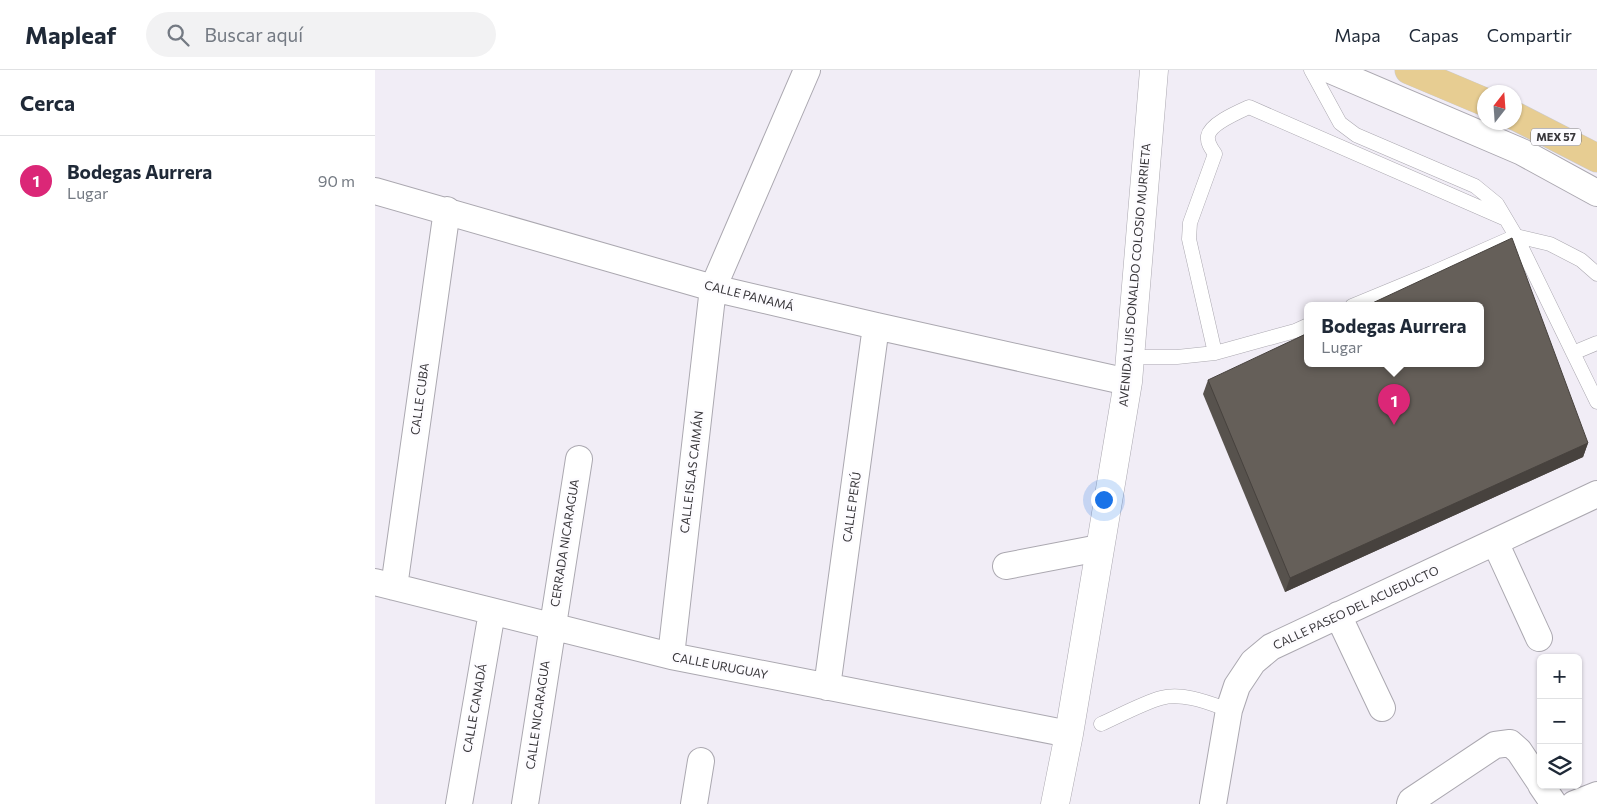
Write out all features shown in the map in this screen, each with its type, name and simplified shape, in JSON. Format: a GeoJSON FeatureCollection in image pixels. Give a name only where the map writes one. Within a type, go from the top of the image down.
{"type":"FeatureCollection","features":[{"type":"Feature","properties":{"kind":"main road"},"geometry":{"type":"LineString","coordinates":[[1409,70],[1477,99]]}},
{"type":"Feature","properties":{"kind":"main road","name":"MEX 57"},"geometry":{"type":"LineString","coordinates":[[1522,120],[1597,158]]}},
{"type":"Feature","properties":{"kind":"street","name":"CALLE ISLAS CAIMÁN"},"geometry":{"type":"LineString","coordinates":[[671,656],[713,288],[807,70]]}},
{"type":"Feature","properties":{"kind":"street","name":"AVENIDA LUIS DONALDO COLOSIO MURRIETA"},"geometry":{"type":"LineString","coordinates":[[1055,804],[1069,734],[1129,369],[1154,70]]}},
{"type":"Feature","properties":{"kind":"street"},"geometry":{"type":"LineString","coordinates":[[1330,70],[1521,152],[1597,193]]}},
{"type":"Feature","properties":{"kind":"street","name":"CALLE PANAMÁ"},"geometry":{"type":"LineString","coordinates":[[375,191],[447,210],[713,288],[876,326],[1129,369]]}},
{"type":"Feature","properties":{"kind":"street","name":"CALLE CUBA"},"geometry":{"type":"LineString","coordinates":[[384,585],[447,210]]}},
{"type":"Feature","properties":{"kind":"street","name":"CALLE PERÚ"},"geometry":{"type":"LineString","coordinates":[[827,687],[876,326]]}},
{"type":"Feature","properties":{"kind":"street","name":"CERRADA NICARAGUA"},"geometry":{"type":"LineString","coordinates":[[551,626],[579,459]]}},
{"type":"Feature","properties":{"kind":"street","name":"CALLE PASEO DEL ACUEDUCTO"},"geometry":{"type":"LineString","coordinates":[[1213,804],[1229,710],[1237,686],[1253,662],[1271,647],[1597,494]]}},
{"type":"Feature","properties":{"kind":"street"},"geometry":{"type":"LineString","coordinates":[[1495,542],[1539,638]]}},
{"type":"Feature","properties":{"kind":"street"},"geometry":{"type":"LineString","coordinates":[[1006,566],[1099,548]]}},
{"type":"Feature","properties":{"kind":"street","name":"CALLE URUGUAY"},"geometry":{"type":"LineString","coordinates":[[384,585],[671,656],[1069,734]]}},
{"type":"Feature","properties":{"kind":"street","name":"CALLE CANADÁ"},"geometry":{"type":"LineString","coordinates":[[459,804],[492,612]]}},
{"type":"Feature","properties":{"kind":"street"},"geometry":{"type":"LineString","coordinates":[[1338,615],[1382,708]]}},
{"type":"Feature","properties":{"kind":"street","name":"CALLE NICARAGUA"},"geometry":{"type":"LineString","coordinates":[[525,804],[551,626]]}},
{"type":"Feature","properties":{"kind":"street"},"geometry":{"type":"LineString","coordinates":[[1410,803],[1495,745],[1510,743],[1519,751],[1537,779]]}},
{"type":"Feature","properties":{"kind":"street"},"geometry":{"type":"LineString","coordinates":[[694,804],[701,761]]}},
{"type":"Feature","properties":{"kind":"street"},"geometry":{"type":"LineString","coordinates":[[1544,789],[1554,804]]}},
{"type":"Feature","properties":{"kind":"street"},"geometry":{"type":"LineString","coordinates":[[1574,804],[1597,795]]}},
{"type":"Feature","properties":{"kind":"street"},"geometry":{"type":"LineString","coordinates":[[1410,803],[1443,804]]}},
{"type":"Feature","properties":{"kind":"lane"},"geometry":{"type":"LineString","coordinates":[[1311,70],[1341,123],[1356,135],[1475,186],[1497,204],[1516,236],[1597,402]]}},
{"type":"Feature","properties":{"kind":"lane"},"geometry":{"type":"LineString","coordinates":[[1215,353],[1189,239],[1190,223],[1215,154],[1208,142],[1208,134],[1213,126],[1249,107],[1506,219]]}},
{"type":"Feature","properties":{"kind":"lane"},"geometry":{"type":"LineString","coordinates":[[1362,302],[1516,236],[1550,244],[1581,260],[1597,274]]}},
{"type":"Feature","properties":{"kind":"lane"},"geometry":{"type":"LineString","coordinates":[[1129,369],[1177,357],[1215,353],[1304,327]]}},
{"type":"Feature","properties":{"kind":"lane"},"geometry":{"type":"LineString","coordinates":[[1573,353],[1597,343]]}},
{"type":"Feature","properties":{"kind":"lane"},"geometry":{"type":"LineString","coordinates":[[1101,724],[1162,698],[1184,697],[1229,710]]}},
{"type":"Feature","properties":{"kind":"building"},"geometry":{"type":"Polygon","coordinates":[[[1512,238],[1588,443],[1290,578],[1208,380],[1304,335],[1304,367],[1484,367],[1484,302],[1375,302],[1512,238]]]}},
{"type":"Feature","properties":{"kind":"place","name":"Bodegas Aurrera"},"geometry":{"type":"Point","coordinates":[1394,425]}}]}
